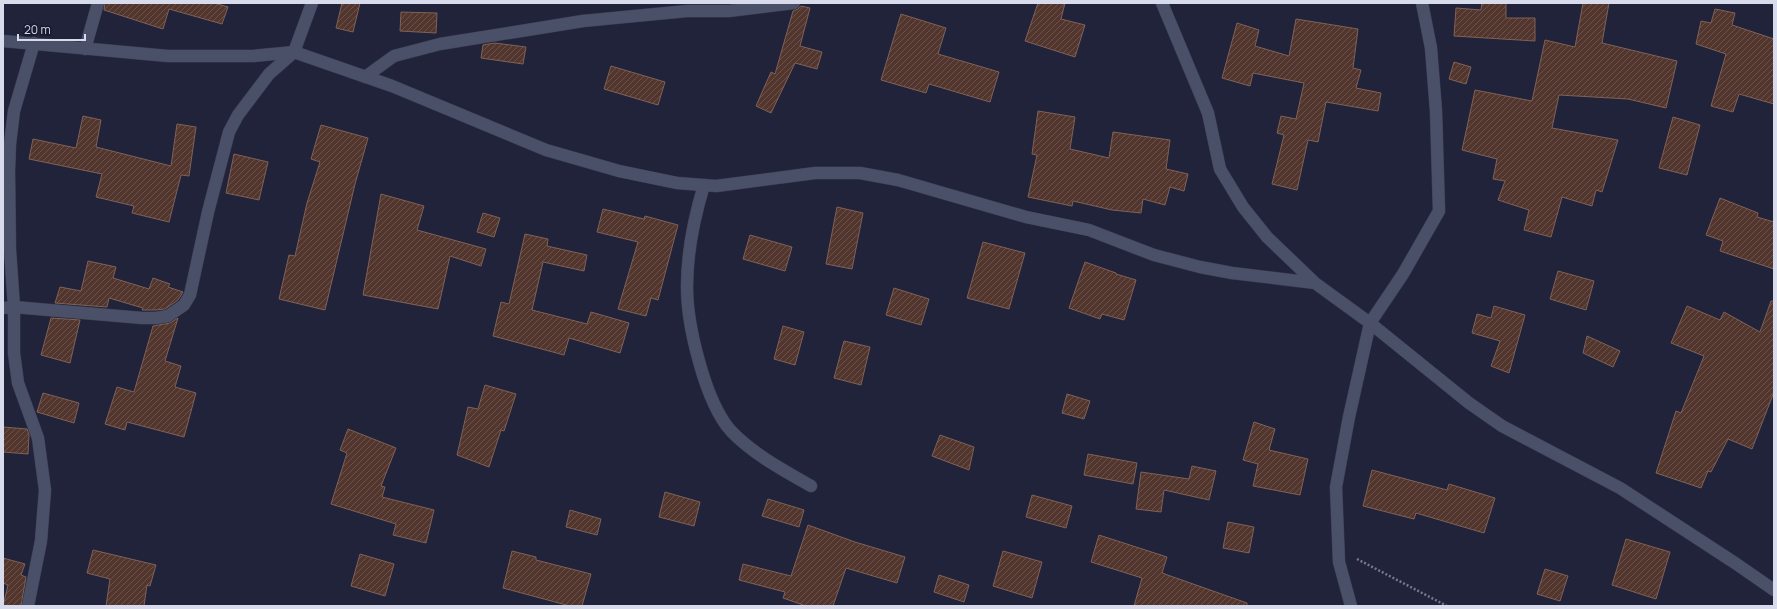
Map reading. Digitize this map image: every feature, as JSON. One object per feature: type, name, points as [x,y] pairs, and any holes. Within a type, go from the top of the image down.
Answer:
[{"type":"street","points":[[85,49],[98,3]]},
{"type":"street","points":[[9,308],[142,318],[168,316],[184,305],[190,295],[212,191],[229,132],[238,115],[269,74],[294,52],[312,3]]},
{"type":"street","points":[[365,77],[394,56],[440,44],[583,21],[687,11],[729,11],[794,3]]},
{"type":"street","points":[[1162,3],[1208,113],[1220,170],[1243,207],[1267,237],[1315,283],[1370,323],[1468,403],[1502,426],[1620,488],[1774,590]]},
{"type":"street","points":[[1351,606],[1339,562],[1336,487],[1349,417],[1370,323],[1403,274],[1439,211],[1436,111],[1431,48],[1422,3]]},
{"type":"street","points":[[3,41],[168,56],[253,56],[294,52],[365,77],[546,150],[619,171],[677,183],[716,186],[815,173],[860,173],[898,180],[1026,217],[1089,230],[1154,255],[1200,267],[1232,273],[1315,283]]},
{"type":"street","points":[[28,606],[41,541],[45,490],[38,438],[18,383],[9,308],[10,144],[14,111],[34,43]]},
{"type":"street","points":[[704,185],[694,218],[687,287],[691,326],[700,369],[714,405],[730,430],[763,458],[811,486]]},
{"type":"path","points":[[1339,550],[1447,606]]},
{"type":"building","points":[[105,3],[214,3],[228,7],[222,24],[169,9],[163,29],[104,10]]},
{"type":"building","points":[[342,3],[360,3],[353,32],[336,28]]},
{"type":"building","points":[[1038,3],[1065,3],[1061,19],[1085,25],[1075,57],[1025,41]]},
{"type":"building","points":[[1482,3],[1506,3],[1506,18],[1535,18],[1535,41],[1454,36],[1456,8],[1481,10]]},
{"type":"building","points":[[1583,3],[1609,3],[1602,43],[1677,61],[1666,108],[1628,99],[1559,95],[1552,128],[1618,140],[1602,192],[1596,190],[1592,206],[1562,197],[1551,237],[1524,230],[1529,210],[1498,200],[1505,181],[1493,179],[1497,159],[1462,150],[1475,90],[1532,101],[1545,40],[1575,47]]},
{"type":"building","points":[[801,6],[810,8],[800,46],[822,52],[817,69],[795,63],[771,113],[756,106],[771,72],[775,74],[793,11]]},
{"type":"building","points":[[1715,9],[1735,13],[1732,25],[1774,39],[1774,104],[1739,94],[1733,112],[1711,106],[1726,54],[1696,44],[1701,21],[1711,23]]},
{"type":"building","points":[[401,12],[437,13],[436,33],[400,31]]},
{"type":"building","points":[[901,14],[946,28],[938,54],[999,72],[990,102],[929,84],[926,93],[881,80]]},
{"type":"building","points":[[1296,19],[1358,29],[1353,68],[1361,70],[1356,88],[1381,93],[1378,111],[1326,102],[1318,142],[1308,140],[1297,190],[1272,184],[1284,135],[1277,133],[1281,116],[1296,119],[1304,83],[1253,73],[1250,86],[1222,78],[1237,23],[1259,30],[1255,46],[1289,56]]},
{"type":"building","points":[[495,43],[526,47],[523,64],[481,58],[483,45]]},
{"type":"building","points":[[1454,62],[1471,67],[1466,84],[1449,79]]},
{"type":"building","points":[[611,66],[665,82],[658,105],[604,89]]},
{"type":"building","points":[[1038,111],[1075,117],[1070,149],[1109,158],[1113,132],[1170,140],[1166,169],[1188,174],[1184,191],[1170,187],[1165,205],[1143,199],[1141,213],[1112,210],[1073,201],[1072,206],[1028,197],[1037,155],[1032,154]]},
{"type":"building","points":[[83,116],[101,120],[96,147],[171,166],[177,124],[196,127],[189,176],[181,175],[169,222],[132,213],[134,206],[96,197],[102,174],[29,159],[33,139],[76,148]]},
{"type":"building","points":[[1673,117],[1700,125],[1687,175],[1659,168]]},
{"type":"building","points":[[321,125],[368,138],[355,184],[325,310],[279,299],[289,255],[295,256],[307,203],[320,162],[311,159]]},
{"type":"building","points":[[234,154],[268,162],[259,200],[226,193]]},
{"type":"building","points":[[381,194],[424,206],[417,230],[486,249],[481,266],[450,256],[438,309],[363,295]]},
{"type":"building","points":[[1720,198],[1758,213],[1757,217],[1774,222],[1774,269],[1720,251],[1723,241],[1706,235]]},
{"type":"building","points":[[837,207],[863,213],[852,269],[826,264]]},
{"type":"building","points":[[603,209],[644,219],[645,216],[678,225],[658,300],[651,298],[646,316],[618,309],[638,242],[597,232]]},
{"type":"building","points":[[483,213],[500,218],[494,237],[477,232]]},
{"type":"building","points":[[525,234],[548,239],[547,246],[587,255],[584,271],[543,262],[532,310],[587,324],[591,312],[629,323],[620,353],[569,338],[564,355],[493,336],[501,302],[509,304]]},
{"type":"building","points":[[750,235],[792,247],[785,271],[743,259]]},
{"type":"building","points":[[983,242],[1025,253],[1009,309],[967,298]]},
{"type":"building","points":[[88,261],[116,267],[113,278],[149,289],[153,278],[170,284],[168,287],[183,292],[178,300],[165,309],[155,310],[142,310],[143,308],[109,298],[107,307],[55,303],[60,287],[81,291]]},
{"type":"building","points":[[1085,262],[1136,280],[1124,320],[1102,314],[1100,319],[1069,308]]},
{"type":"building","points":[[1558,271],[1594,281],[1586,310],[1550,299]]},
{"type":"building","points":[[894,288],[929,299],[921,325],[886,315]]},
{"type":"building","points":[[1771,301],[1774,301],[1774,392],[1752,449],[1728,439],[1711,472],[1708,471],[1701,488],[1656,473],[1676,411],[1681,413],[1704,356],[1671,343],[1687,306],[1720,320],[1724,312],[1760,332]]},
{"type":"building","points":[[1494,306],[1525,315],[1509,373],[1491,366],[1500,341],[1472,333],[1477,314],[1491,318]]},
{"type":"building","points":[[51,318],[80,320],[70,363],[41,355]]},
{"type":"building","points":[[178,318],[165,361],[181,366],[175,387],[196,393],[184,437],[127,422],[125,430],[105,424],[117,387],[134,392],[153,326],[170,323]]},
{"type":"building","points":[[783,326],[804,332],[795,365],[774,359]]},
{"type":"building","points":[[1587,336],[1620,351],[1613,367],[1583,353]]},
{"type":"building","points":[[844,341],[870,347],[861,385],[834,378]]},
{"type":"building","points":[[485,385],[516,394],[504,431],[501,430],[489,467],[457,455],[468,407],[478,409]]},
{"type":"building","points":[[43,393],[79,403],[74,423],[37,412]]},
{"type":"building","points":[[1067,394],[1090,401],[1084,419],[1062,413]]},
{"type":"building","points":[[1254,422],[1275,429],[1269,450],[1308,459],[1300,495],[1253,486],[1258,464],[1243,460]]},
{"type":"building","points":[[3,427],[27,429],[29,435],[28,454],[3,452]]},
{"type":"building","points":[[348,429],[396,448],[381,486],[385,487],[382,497],[434,510],[426,543],[393,535],[396,524],[331,504],[347,453],[340,450]]},
{"type":"building","points":[[940,435],[974,447],[969,470],[932,456]]},
{"type":"building","points":[[1088,454],[1137,463],[1133,484],[1084,475]]},
{"type":"building","points":[[1192,466],[1216,471],[1209,500],[1164,490],[1161,512],[1136,509],[1141,472],[1189,479]]},
{"type":"building","points":[[1372,470],[1447,490],[1449,484],[1495,498],[1484,533],[1416,513],[1414,519],[1363,506]]},
{"type":"building","points":[[665,492],[700,502],[694,526],[659,517]]},
{"type":"building","points":[[1032,495],[1072,506],[1066,528],[1026,517]]},
{"type":"building","points":[[768,499],[804,510],[799,527],[762,516]]},
{"type":"building","points":[[570,510],[601,519],[597,535],[566,527]]},
{"type":"building","points":[[1228,522],[1254,527],[1249,553],[1223,548]]},
{"type":"building","points":[[808,525],[855,542],[905,557],[897,583],[846,568],[833,606],[806,606],[783,598],[785,592],[739,580],[743,564],[791,576]]},
{"type":"building","points":[[1099,535],[1167,557],[1162,573],[1247,603],[1247,606],[1134,606],[1142,578],[1091,562]]},
{"type":"building","points":[[1626,539],[1670,552],[1656,599],[1612,585]]},
{"type":"building","points":[[93,550],[156,565],[150,586],[147,585],[144,606],[106,606],[110,579],[87,573]]},
{"type":"building","points":[[512,551],[536,557],[536,560],[591,574],[582,606],[570,606],[503,588]]},
{"type":"building","points":[[1003,551],[1042,562],[1032,598],[993,586]]},
{"type":"building","points":[[360,554],[394,564],[385,596],[351,586]]},
{"type":"building","points":[[3,558],[25,564],[21,575],[26,577],[21,606],[3,606],[8,585],[3,583]]},
{"type":"building","points":[[1545,569],[1568,576],[1560,601],[1537,594]]},
{"type":"building","points":[[939,575],[969,585],[964,602],[934,592]]}]
